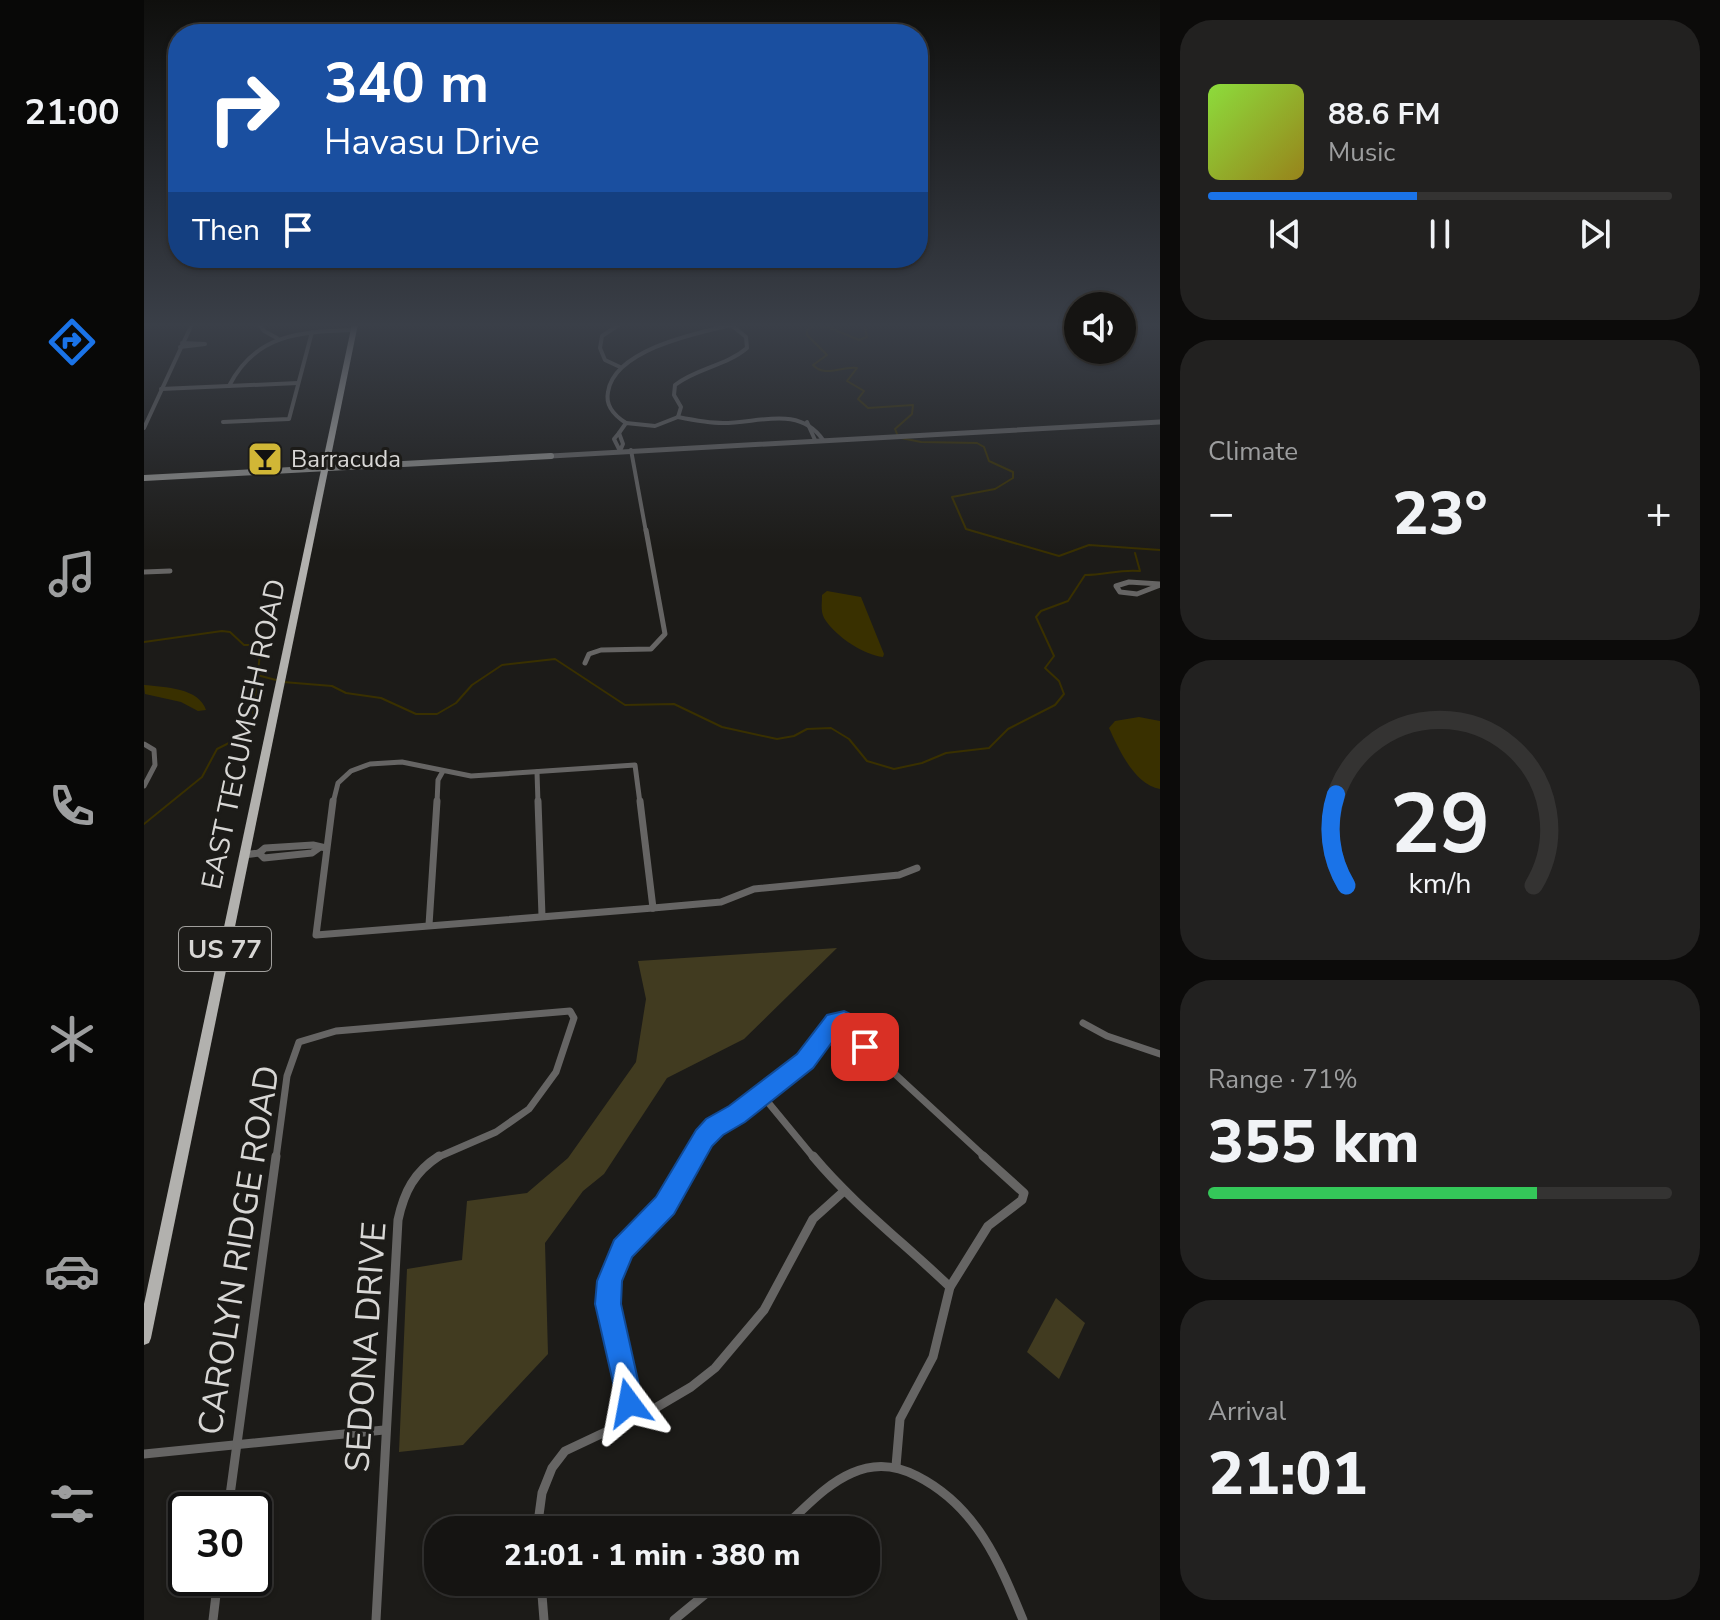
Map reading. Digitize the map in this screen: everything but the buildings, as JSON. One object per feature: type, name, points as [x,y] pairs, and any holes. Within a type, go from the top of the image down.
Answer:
[{"type":"main road","name":"US 77","points":[[324,468],[339,400]]},
{"type":"main road","points":[[144,478],[551,456]]},
{"type":"main road","name":"EAST TECUMSEH ROAD","points":[[144,1338],[324,468]]},
{"type":"street","points":[[144,428],[156,400]]},
{"type":"street","points":[[223,422],[289,419],[294,400]]},
{"type":"street","points":[[608,400],[614,415],[626,423],[655,426],[678,417],[708,422],[784,418],[807,422],[819,431],[823,440]]},
{"type":"street","points":[[676,400],[681,411],[678,417]]},
{"type":"street","points":[[807,422],[815,440]]},
{"type":"street","points":[[551,456],[1160,422]]},
{"type":"street","points":[[620,451],[623,444],[619,433],[626,423]]},
{"type":"street","points":[[585,663],[589,654],[601,650],[651,649],[665,634],[631,450]]},
{"type":"street","points":[[144,572],[170,571]]},
{"type":"street","points":[[1129,582],[1160,584],[1130,595],[1120,592],[1116,586],[1129,582]]},
{"type":"street","points":[[144,744],[154,750],[155,760],[144,786]]},
{"type":"street","points":[[653,908],[635,765],[471,776],[402,762],[370,764],[351,771],[338,783],[322,848],[316,935],[429,925],[653,908],[721,902],[754,889],[899,875],[917,868]]},
{"type":"street","points":[[429,925],[438,780],[443,771]]},
{"type":"street","points":[[537,772],[542,916]]},
{"type":"street","points":[[244,855],[259,853],[264,858],[276,857],[312,853],[322,848]]},
{"type":"street","name":"CAROLYN RIDGE ROAD","points":[[230,1492],[287,1077],[297,1044],[305,1038],[349,1030],[568,1011],[574,1018]]},
{"type":"street","name":"SEDONA DRIVE","points":[[376,1620],[397,1215],[402,1198],[411,1181],[437,1155],[486,1138],[528,1110],[555,1074],[574,1018]]},
{"type":"street","points":[[633,1418],[608,1304],[615,1265],[628,1243],[665,1206],[704,1138],[805,1061],[835,1022],[841,1020],[849,1023],[857,1039],[1022,1188],[1024,1197],[988,1226],[950,1287],[933,1357],[900,1419],[896,1466]]},
{"type":"street","points":[[1083,1023],[1107,1036],[1160,1054]]},
{"type":"street","points":[[762,1095],[843,1192],[899,1238],[950,1287]]},
{"type":"street","points":[[539,1516],[542,1493],[552,1468],[565,1451],[691,1387],[724,1358],[764,1310],[813,1219],[843,1192]]},
{"type":"street","points":[[144,1454],[384,1430]]},
{"type":"street","points":[[797,1516],[846,1475],[872,1467],[896,1466],[931,1481],[963,1505],[986,1537],[1023,1620]]},
{"type":"street","points":[[213,1620],[216,1596]]},
{"type":"street","points":[[542,1596],[544,1620]]},
{"type":"street","points":[[674,1620],[703,1596]]},
{"type":"shaded area","points":[[827,591],[861,597],[883,657],[860,649],[831,627],[822,609],[822,595]]},
{"type":"shaded area","points":[[144,685],[189,693],[206,710],[198,711],[181,702],[145,694]]},
{"type":"shaded area","points":[[1139,717],[1160,721],[1160,789],[1136,774],[1109,728],[1115,721]]},
{"type":"shaded area","points":[[837,948],[744,1039],[667,1078],[604,1174],[583,1191],[545,1243],[548,1354],[463,1445],[399,1452],[407,1269],[462,1260],[467,1201],[527,1193],[568,1158],[636,1062],[646,999],[638,961]]},
{"type":"shaded area","points":[[1056,1298],[1085,1323],[1059,1379],[1027,1352]]},
{"type":"waterway","points":[[859,400],[868,408],[913,405],[912,414],[895,429],[897,434]]},
{"type":"waterway","points":[[901,438],[921,442],[977,443],[984,447],[989,461],[1013,472],[1013,478],[995,489],[952,497],[966,529],[1059,556],[1089,545],[1160,550]]},
{"type":"waterway","points":[[283,682],[332,686],[346,693],[381,698],[416,714],[437,714],[456,703],[472,685],[502,665],[555,659],[625,705],[674,704],[722,727],[777,739],[794,736],[807,729],[831,728],[849,739],[867,761],[894,769],[922,763],[946,753],[989,748],[1008,729],[1055,705],[1064,694],[1059,681],[1045,668],[1054,656],[1036,617],[1041,611],[1068,601],[1085,575],[1140,571],[1135,553]]},
{"type":"waterway","points":[[144,642],[230,632],[244,645],[261,645],[258,675]]},
{"type":"waterway","points":[[144,824],[202,777],[217,749],[251,732],[258,675]]},
{"type":"waterway","points":[[258,675],[276,680]]},
{"type":"place","name":"Barracuda","points":[[265,459]]},
{"type":"route","points":[[629,1403],[608,1304],[609,1281],[623,1249],[665,1206],[704,1138],[805,1061],[835,1022],[844,1020],[849,1023],[865,1047]]}]
